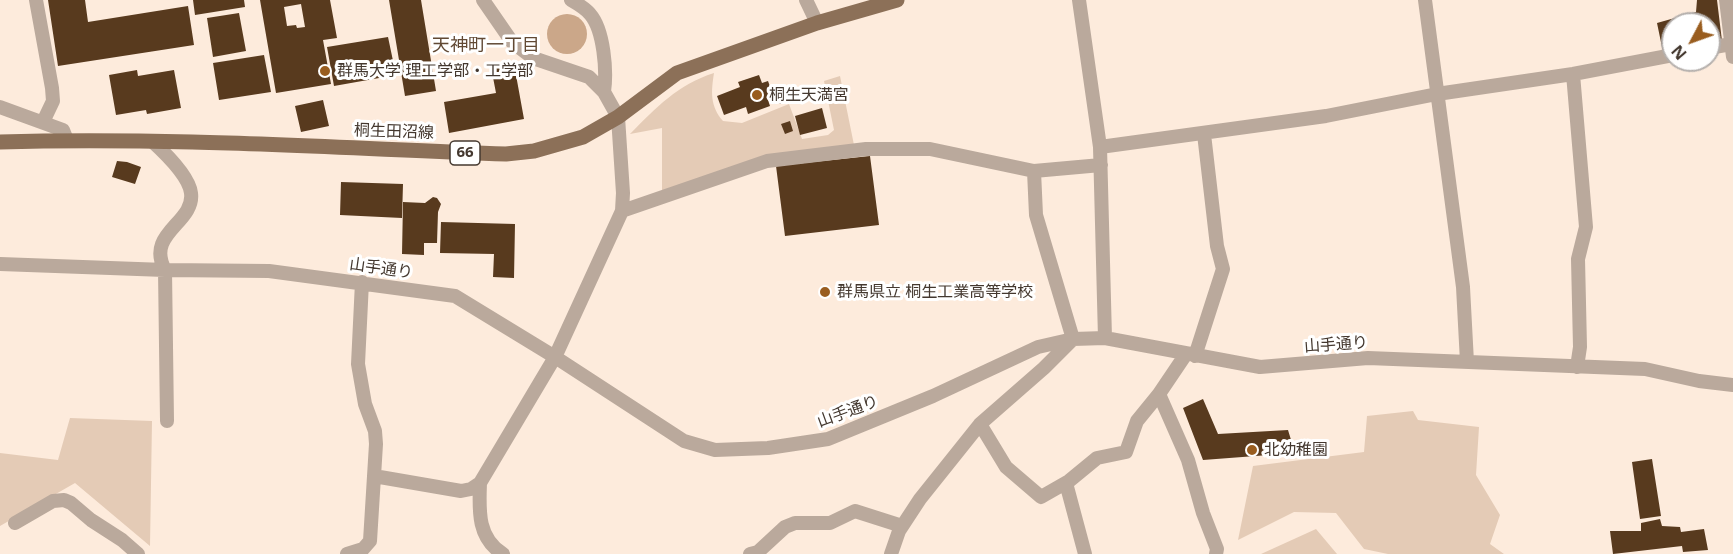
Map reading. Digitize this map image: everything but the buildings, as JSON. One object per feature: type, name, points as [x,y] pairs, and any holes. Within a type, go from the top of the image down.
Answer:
[{"type":"main road","name":"桐生田沼線","points":[[0,142],[152,141],[506,154],[534,151],[583,137],[618,117],[677,73],[817,23],[897,0]]},
{"type":"street","points":[[36,0],[52,88],[52,101],[43,122]]},
{"type":"street","points":[[374,476],[461,491],[471,489],[480,483],[555,357],[622,211],[618,117],[604,92],[589,77],[533,58],[512,42],[483,0]]},
{"type":"street","points":[[571,0],[592,16],[602,41],[606,64],[604,92]]},
{"type":"street","points":[[806,0],[817,23]]},
{"type":"street","points":[[1079,0],[1100,147],[1106,338]]},
{"type":"street","points":[[1425,0],[1463,287],[1467,362]]},
{"type":"street","points":[[1726,0],[1732,50]]},
{"type":"street","points":[[1100,147],[1326,116],[1437,94],[1574,74],[1661,57]]},
{"type":"street","points":[[1574,74],[1586,227],[1578,259],[1580,347],[1577,367]]},
{"type":"street","points":[[0,107],[63,130],[67,140]]},
{"type":"street","points":[[980,424],[1006,467],[1041,497],[1066,483],[1097,458],[1126,452],[1137,420],[1190,355],[1223,269],[1217,246],[1204,134]]},
{"type":"street","points":[[152,141],[166,154],[191,190],[191,204],[171,227],[162,243],[160,261],[165,270],[167,421]]},
{"type":"street","points":[[622,211],[766,161],[866,149],[930,149],[1035,171],[1101,165]]},
{"type":"street","points":[[891,554],[902,526],[920,498],[980,424],[1044,368],[1073,339],[1036,215],[1035,171]]},
{"type":"street","name":"山手通り","points":[[1,262],[165,270],[269,271],[455,296],[555,357],[684,441],[715,450],[768,448],[828,439],[933,396],[1038,347],[1073,339],[1106,338],[1260,367],[1368,358],[1656,370],[1699,381],[1733,385]]},
{"type":"street","points":[[347,554],[363,549],[370,541],[374,476],[375,431],[365,404],[358,364],[362,282]]},
{"type":"street","points":[[1159,394],[1188,460],[1203,513],[1217,549],[1216,554]]},
{"type":"street","points":[[480,483],[479,512],[484,532],[492,547],[503,554]]},
{"type":"street","points":[[1066,483],[1085,554]]},
{"type":"street","points":[[15,523],[53,501],[64,500],[122,540],[138,554]]},
{"type":"street","points":[[750,554],[758,552],[785,527],[795,523],[830,523],[855,511],[902,526]]},
{"type":"shaded area","points":[[567,14],[581,20],[587,34],[581,48],[567,54],[553,48],[547,34],[553,20]]},
{"type":"shaded area","points":[[714,73],[712,98],[723,121],[742,123],[789,104],[802,139],[828,135],[834,130],[824,81],[840,76],[854,145],[662,192],[662,128],[630,134],[678,90]]},
{"type":"shaded area","points":[[1413,411],[1418,420],[1479,427],[1476,475],[1500,515],[1490,544],[1504,554],[1388,554],[1364,549],[1336,513],[1294,512],[1238,540],[1253,466],[1364,452],[1367,416]]},
{"type":"shaded area","points":[[70,418],[152,421],[150,546],[75,483],[0,526],[0,453],[58,460]]},
{"type":"shaded area","points":[[1316,529],[1337,554],[1261,554]]},
{"type":"place","name":"群馬大学 理工学部・工学部","points":[[325,71]]},
{"type":"place","name":"桐生天満宮","points":[[757,95]]},
{"type":"place","name":"群馬県立 桐生工業高等学校","points":[[825,292]]},
{"type":"place","name":"北幼稚園","points":[[1252,450]]},
{"type":"district","name":"天神町一丁目","points":[[486,46]]}]
